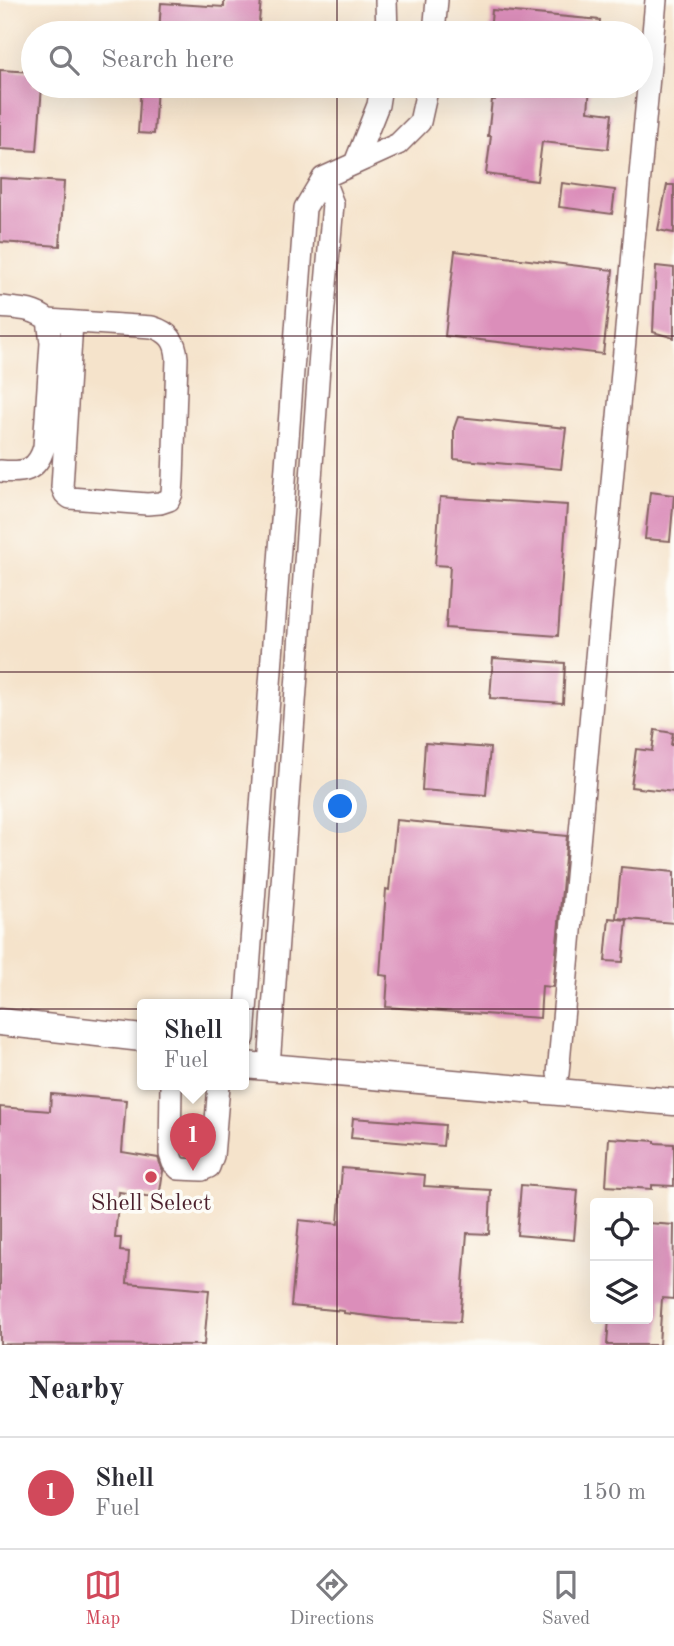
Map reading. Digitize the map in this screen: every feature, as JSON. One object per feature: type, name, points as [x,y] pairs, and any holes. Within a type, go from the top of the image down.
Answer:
[{"type":"main road","points":[[0,1022],[137,1037]]},
{"type":"main road","points":[[0,1039],[137,1053]]},
{"type":"main road","points":[[256,1058],[557,1083],[674,1084]]},
{"type":"main road","points":[[557,1083],[674,1102]]},
{"type":"street","points":[[386,0],[387,21]]},
{"type":"street","points":[[653,33],[656,0]]},
{"type":"street","points":[[431,1],[433,21]]},
{"type":"street","points":[[355,163],[379,98]]},
{"type":"street","points":[[247,999],[305,208],[323,178],[398,144],[420,122],[425,98]]},
{"type":"street","points":[[557,1083],[647,98]]},
{"type":"street","points":[[256,1058],[291,750],[333,204],[323,178]]},
{"type":"street","points":[[0,307],[28,310],[39,313],[48,320],[152,327],[161,330],[174,341],[177,385],[173,479],[169,500],[147,504],[70,498],[65,494],[62,486],[72,322]]},
{"type":"street","points":[[0,471],[29,470],[38,463],[43,454],[51,343],[48,320]]},
{"type":"street","points":[[294,350],[320,353]]},
{"type":"street","points":[[265,749],[291,750]]},
{"type":"street","points":[[171,1090],[170,1154],[173,1163],[179,1169],[202,1170],[209,1167],[213,1156],[219,1090]]},
{"type":"building","points":[[224,0],[261,0],[259,21],[160,21],[161,3],[224,7]]},
{"type":"building","points":[[492,10],[600,20],[600,21],[491,21]]},
{"type":"building","points":[[0,70],[21,71],[21,98],[41,98],[37,151],[0,149]]},
{"type":"building","points":[[140,98],[156,98],[154,134],[138,133]]},
{"type":"building","points":[[589,98],[588,111],[612,114],[608,149],[542,142],[537,181],[486,174],[492,100]]},
{"type":"building","points":[[0,178],[64,182],[60,246],[0,242]]},
{"type":"building","points":[[562,183],[615,190],[612,214],[559,207]]},
{"type":"building","points":[[667,185],[674,185],[674,233],[658,230]]},
{"type":"building","points":[[455,251],[613,270],[603,354],[445,336]]},
{"type":"building","points":[[656,266],[674,268],[674,338],[653,332]]},
{"type":"building","points":[[458,417],[566,428],[561,469],[454,459],[454,428]]},
{"type":"building","points":[[650,492],[674,495],[670,541],[645,539]]},
{"type":"building","points":[[440,497],[567,505],[558,636],[446,628],[450,566],[435,565]]},
{"type":"building","points":[[493,658],[565,663],[563,703],[490,698]]},
{"type":"building","points":[[655,730],[673,733],[671,745],[674,745],[674,792],[631,787],[636,749],[652,751]]},
{"type":"building","points":[[425,743],[490,748],[486,795],[422,790]]},
{"type":"building","points":[[396,820],[567,836],[553,987],[542,986],[540,1018],[386,1007],[388,976],[380,975],[386,889],[389,890]]},
{"type":"building","points":[[621,867],[674,872],[674,923],[616,918]]},
{"type":"building","points":[[609,918],[627,920],[623,962],[605,961]]},
{"type":"building","points":[[51,1094],[126,1100],[122,1152],[158,1158],[163,1171],[159,1198],[119,1192],[115,1238],[121,1238],[120,1251],[129,1252],[127,1283],[209,1290],[204,1345],[0,1344],[0,1107],[50,1111]]},
{"type":"building","points":[[353,1118],[445,1125],[443,1146],[351,1138]]},
{"type":"building","points":[[609,1138],[674,1144],[674,1186],[652,1185],[652,1189],[606,1186]]},
{"type":"building","points":[[342,1168],[425,1175],[424,1186],[491,1190],[489,1234],[467,1233],[460,1322],[394,1319],[291,1306],[299,1220],[338,1224]]},
{"type":"building","points":[[521,1185],[578,1190],[574,1240],[517,1235]]},
{"type":"building","points":[[653,1223],[674,1225],[673,1299],[662,1298],[659,1345],[607,1345],[609,1324],[653,1324]]},
{"type":"place","name":"Shell","points":[[193,1171]]},
{"type":"place","name":"Shell Select","points":[[151,1177]]}]
